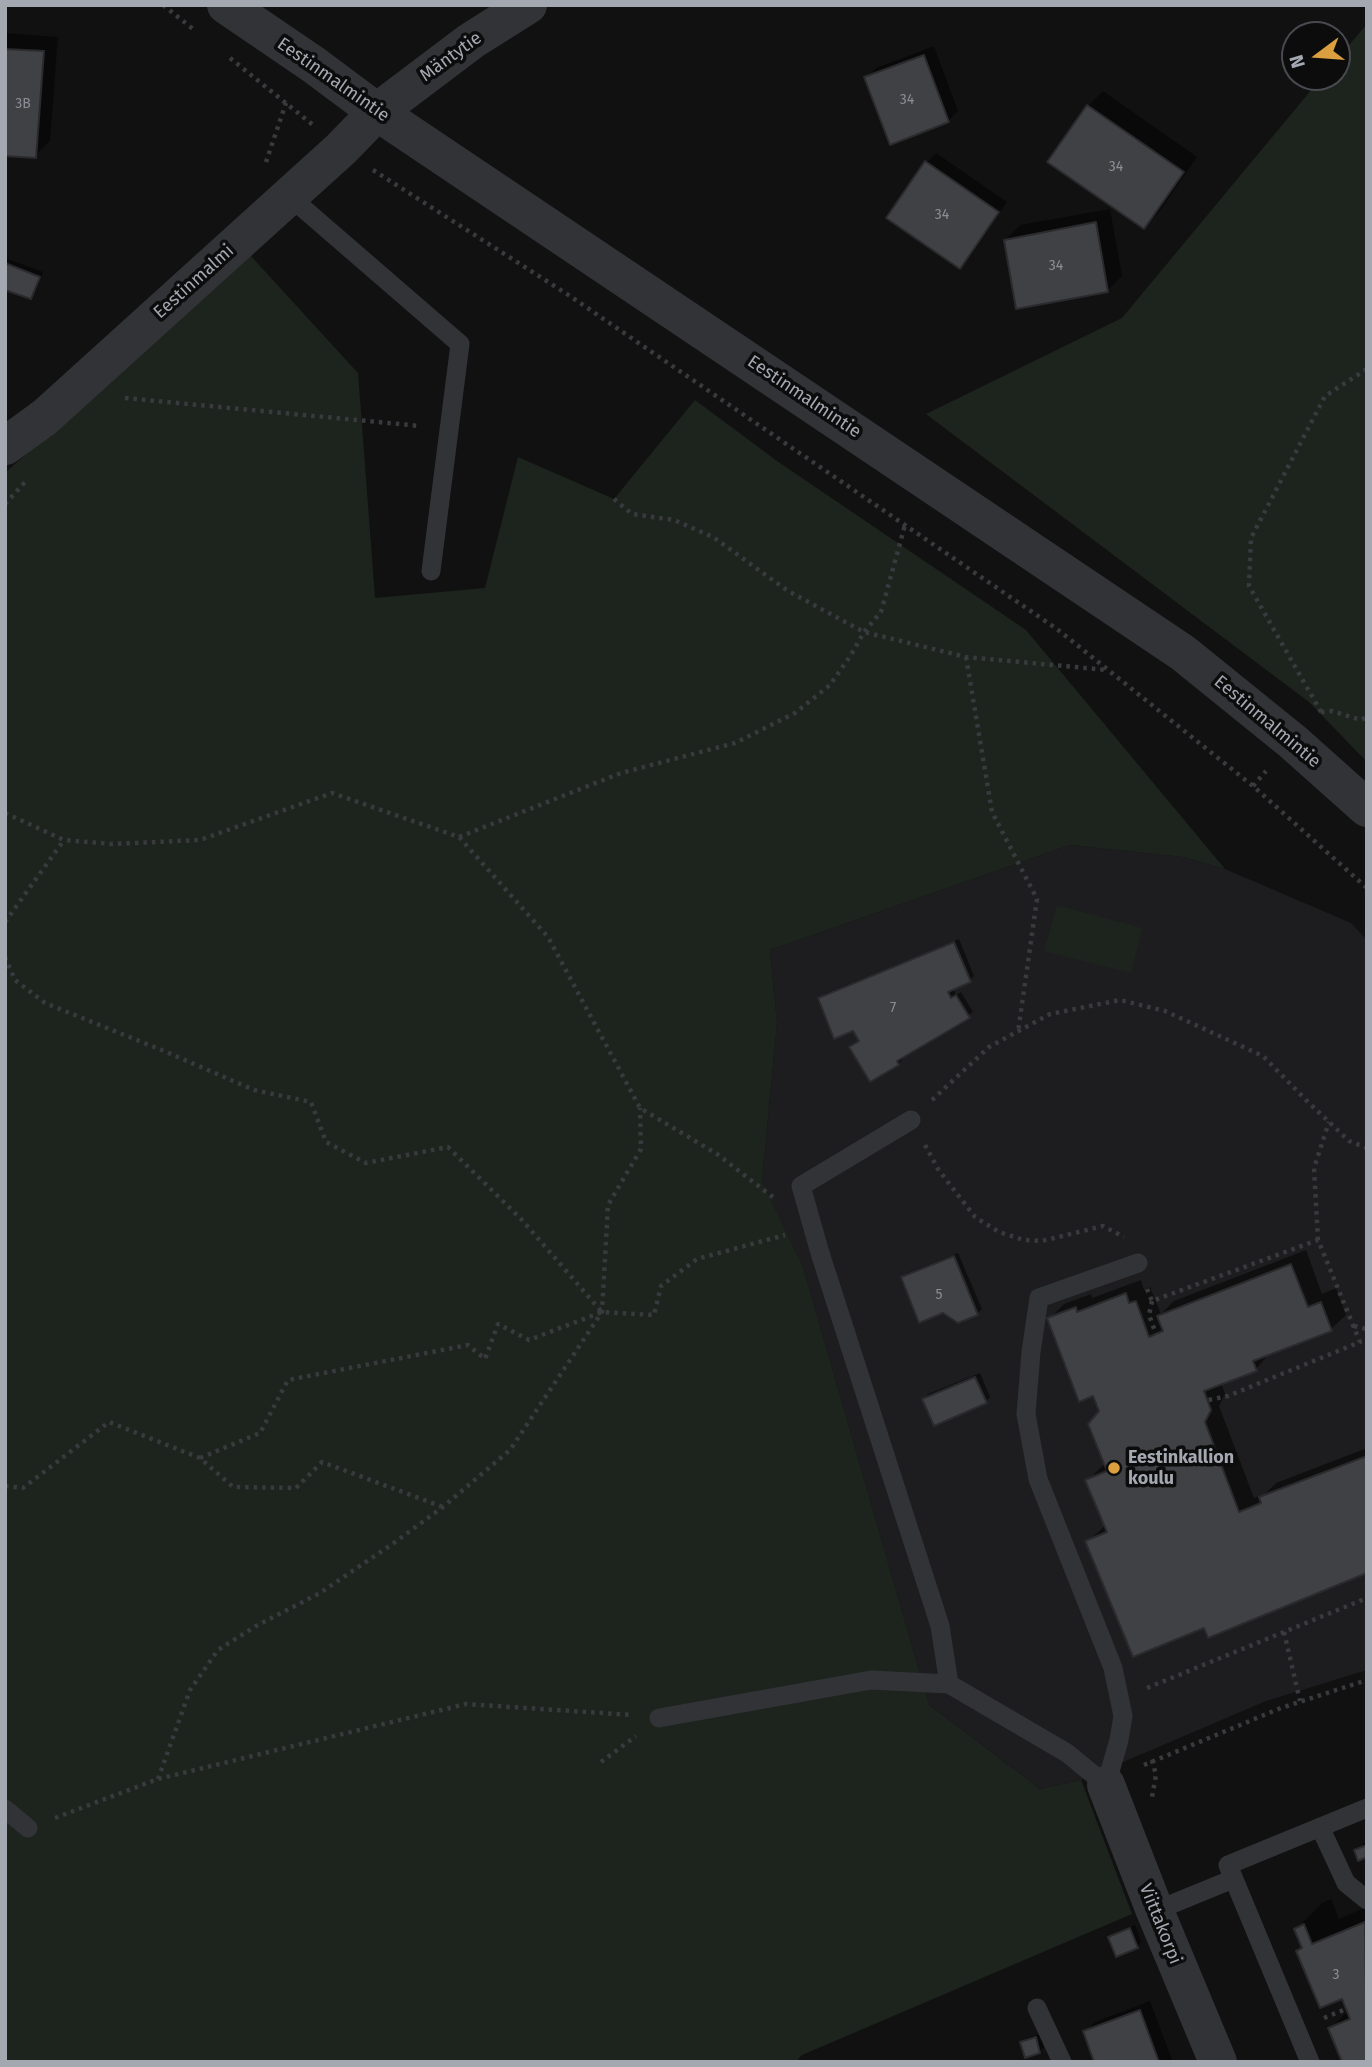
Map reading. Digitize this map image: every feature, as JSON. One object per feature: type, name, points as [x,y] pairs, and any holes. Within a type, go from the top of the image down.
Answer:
[{"type":"street","name":"Eestinmalmintie","points":[[226,5],[377,112],[1183,653],[1367,808]]},
{"type":"street","name":"Mäntytie","points":[[377,112],[471,41],[528,5]]},
{"type":"street","name":"Eestinmalmi","points":[[5,446],[72,393],[341,149],[377,112]]},
{"type":"street","name":"Viittakorpi","points":[[1106,1785],[1217,2062]]},
{"type":"lane","points":[[289,196],[460,344],[431,570]]},
{"type":"lane","points":[[911,1120],[801,1186],[940,1626],[949,1684]]},
{"type":"lane","points":[[659,1718],[871,1680],[949,1684],[1068,1753],[1106,1785],[1123,1716],[1113,1668],[1038,1479],[1026,1414],[1039,1298],[1138,1263]]},
{"type":"lane","points":[[1310,2062],[1228,1865],[1367,1808]]},
{"type":"lane","points":[[5,1809],[28,1828]]},
{"type":"lane","points":[[1320,1827],[1346,1883],[1367,1900]]},
{"type":"lane","points":[[1155,1911],[1233,1879]]},
{"type":"lane","points":[[1037,2008],[1062,2062]]},
{"type":"path","points":[[163,5],[201,36]]},
{"type":"path","points":[[220,51],[355,160],[567,294],[1057,629],[1253,786],[1367,888]]},
{"type":"path","points":[[1321,712],[1249,586],[1251,538],[1325,396],[1367,369]]},
{"type":"path","points":[[72,393],[449,429]]},
{"type":"path","points":[[614,499],[632,514],[674,520],[713,537],[788,591],[864,632],[965,657],[1108,670]]},
{"type":"path","points":[[458,837],[621,773],[735,743],[795,713],[830,685],[864,632],[881,612],[905,525]]},
{"type":"path","points":[[965,657],[992,811],[1037,899],[1018,1032]]},
{"type":"path","points":[[1314,720],[1321,712],[1332,711],[1361,720],[1367,718]]},
{"type":"path","points":[[1253,786],[1273,764]]},
{"type":"path","points":[[5,813],[64,840],[112,844],[200,840],[331,793],[458,837],[548,937],[640,1108],[641,1149],[608,1205],[602,1312],[510,1450],[443,1507],[320,1593],[256,1626],[218,1650],[190,1690],[158,1779]]},
{"type":"path","points":[[5,922],[64,840]]},
{"type":"path","points":[[5,957],[15,980],[45,1003],[254,1090],[311,1102],[326,1143],[366,1163],[448,1147],[522,1220],[602,1312]]},
{"type":"path","points":[[1156,1334],[1149,1315],[1152,1301],[1125,1237],[1103,1226],[1042,1241],[1024,1240],[999,1232],[975,1217],[938,1169],[911,1120],[989,1047],[1050,1014],[1121,1000],[1165,1011],[1263,1056],[1349,1141],[1367,1148]]},
{"type":"path","points":[[640,1108],[716,1154],[813,1228]]},
{"type":"path","points":[[1208,1400],[1228,1396],[1360,1342],[1318,1240],[1314,1168],[1329,1122]]},
{"type":"path","points":[[200,1458],[260,1433],[288,1380],[468,1345],[485,1359],[498,1324],[529,1339],[602,1312],[654,1315],[661,1286],[697,1259],[813,1228]]},
{"type":"path","points":[[1152,1301],[1318,1240]]},
{"type":"path","points":[[1354,1326],[1367,1329]]},
{"type":"path","points":[[5,1486],[23,1488],[109,1422],[200,1458],[233,1487],[296,1488],[321,1462],[443,1507]]},
{"type":"path","points":[[1119,1700],[1367,1598]]},
{"type":"path","points":[[1284,1632],[1300,1701]]},
{"type":"path","points":[[1153,1760],[1300,1701],[1367,1680]]},
{"type":"path","points":[[28,1828],[158,1779],[466,1704],[608,1712],[659,1718]]},
{"type":"path","points":[[601,1762],[659,1718]]},
{"type":"shaded area","points":[[1367,24],[1367,762],[1309,702],[926,414],[1122,318],[1310,91],[1351,91],[1351,43]]},
{"type":"shaded area","points":[[249,254],[358,373],[375,598],[485,588],[518,457],[614,499],[695,400],[777,461],[1026,630],[1225,869],[1183,857],[1070,845],[770,950],[777,1023],[762,1181],[803,1267],[929,1705],[1040,1789],[1081,1780],[1132,1914],[802,2055],[798,2059],[800,2062],[5,2062],[5,473]]},
{"type":"shaded area","name":"Eestinkallion koulu","points":[[1070,845],[1183,857],[1225,869],[1351,923],[1367,940],[1367,1670],[1266,1701],[1081,1780],[1040,1789],[929,1705],[803,1267],[762,1181],[777,1023],[770,950]]},
{"type":"shaded area","points":[[1057,905],[1142,928],[1131,973],[1044,951]]},
{"type":"building","points":[[5,49],[44,51],[36,158],[5,156]]},
{"type":"building","points":[[924,55],[949,122],[890,145],[864,77]]},
{"type":"building","points":[[1087,105],[1184,172],[1144,229],[1047,162]]},
{"type":"building","points":[[925,161],[999,212],[960,269],[886,218]]},
{"type":"building","points":[[1096,222],[1108,292],[1016,309],[1004,240]]},
{"type":"building","points":[[5,263],[40,277],[31,299],[5,290]]},
{"type":"building","points":[[954,942],[971,982],[948,992],[951,998],[956,995],[970,1018],[897,1061],[899,1065],[870,1082],[849,1047],[859,1041],[853,1031],[834,1039],[818,998]]},
{"type":"building","points":[[954,1256],[978,1315],[958,1323],[943,1313],[919,1323],[901,1277]]},
{"type":"building","points":[[1291,1264],[1308,1307],[1321,1302],[1332,1331],[1253,1361],[1257,1371],[1204,1391],[1211,1410],[1205,1422],[1239,1512],[1261,1503],[1259,1497],[1367,1456],[1367,1573],[1208,1638],[1204,1628],[1133,1657],[1085,1541],[1107,1532],[1085,1480],[1107,1471],[1088,1424],[1099,1411],[1093,1396],[1079,1402],[1047,1318],[1076,1307],[1077,1312],[1126,1293],[1129,1303],[1136,1301],[1149,1337],[1163,1331],[1157,1316]]},
{"type":"building","points":[[975,1377],[987,1403],[934,1426],[922,1399]]},
{"type":"building","points":[[1367,1845],[1367,1857],[1358,1861],[1354,1850]]},
{"type":"building","points":[[1365,1922],[1367,2062],[1342,2062],[1328,2028],[1350,2019],[1342,1999],[1320,2008],[1296,1951],[1302,1948],[1294,1929],[1304,1924],[1312,1944]]},
{"type":"building","points":[[1130,1928],[1138,1948],[1116,1957],[1108,1937]]},
{"type":"building","points":[[1140,2010],[1159,2062],[1094,2062],[1083,2031]]},
{"type":"building","points":[[1036,2037],[1040,2053],[1025,2058],[1020,2042]]},
{"type":"place","name":"Eestinkallion koulu","points":[[1114,1468]]}]
